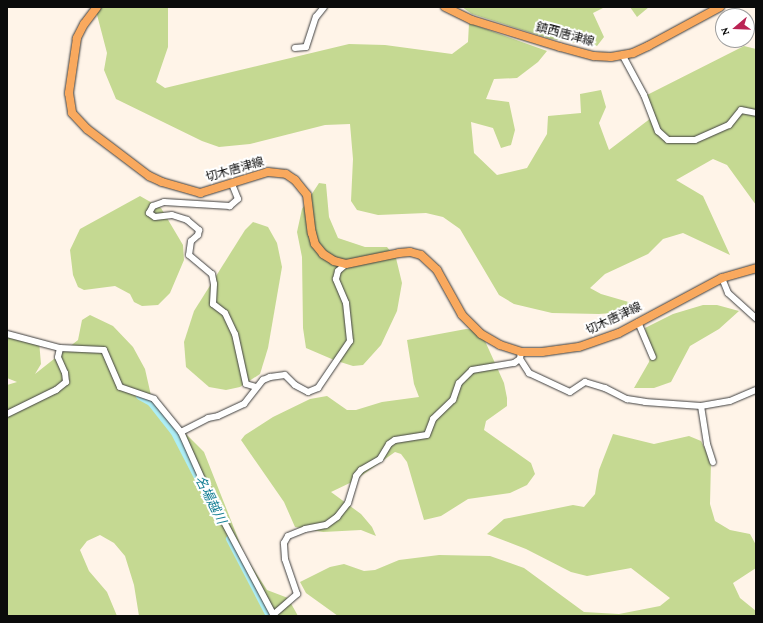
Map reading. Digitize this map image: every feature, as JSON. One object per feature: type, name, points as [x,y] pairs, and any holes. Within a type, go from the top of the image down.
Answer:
[{"type":"main road","name":"切木唐津線","points":[[98,7],[84,24],[77,38],[69,93],[72,113],[87,129],[149,176],[162,182],[200,192],[232,184],[268,172],[286,174],[295,180],[307,194],[315,244],[334,261],[346,264],[399,253],[410,252],[421,255],[437,270],[462,315],[471,326],[520,356],[579,347],[603,340],[722,278],[756,268]]},
{"type":"main road","name":"鎮西唐津線","points":[[445,7],[472,20],[579,53],[594,56],[623,56],[648,46],[720,7]]},
{"type":"street","points":[[295,48],[306,47],[316,17],[324,7]]},
{"type":"street","points":[[623,56],[644,95],[658,131],[668,140],[695,140],[729,125],[741,110],[756,112]]},
{"type":"street","points":[[232,184],[238,199],[230,206],[164,202],[153,206],[149,213],[156,217],[172,215],[187,220],[199,230],[198,235],[191,241],[189,256],[212,274],[214,284],[213,304],[225,313],[235,334],[246,384],[256,387]]},
{"type":"street","points":[[181,432],[208,418],[218,416],[244,404],[263,380],[285,375],[295,385],[308,392],[318,388],[324,382],[350,340],[346,303],[336,279],[338,271],[346,264]]},
{"type":"street","points":[[722,278],[728,293],[756,318]]},
{"type":"street","points":[[638,322],[653,357]]},
{"type":"street","points":[[7,334],[60,348],[104,350],[120,387],[154,399],[181,432],[206,488],[273,615],[297,594],[285,559],[284,543],[288,536],[305,529],[326,525],[337,517],[348,503],[356,476],[361,470],[380,459],[389,444],[396,440],[427,435],[433,418],[453,400],[459,382],[472,370],[507,365],[520,356],[529,373],[570,392],[585,382],[605,388],[626,399],[701,406],[730,401],[756,390]]},
{"type":"street","points":[[7,414],[56,390],[66,382],[65,373],[58,357],[60,348]]},
{"type":"street","points":[[701,406],[706,444],[713,462]]},
{"type":"green space","points":[[95,7],[168,7],[168,47],[156,82],[165,88],[349,44],[385,45],[452,54],[468,42],[469,23],[547,51],[538,62],[517,78],[494,79],[486,99],[509,102],[515,130],[511,145],[501,148],[493,128],[471,122],[474,153],[497,175],[527,168],[547,134],[548,116],[581,113],[580,94],[601,90],[606,107],[599,123],[609,150],[655,115],[647,95],[740,48],[752,48],[756,49],[756,205],[727,165],[713,159],[676,180],[703,196],[730,255],[683,233],[663,239],[648,254],[605,274],[590,288],[601,294],[632,303],[634,308],[625,312],[599,314],[552,313],[514,304],[499,295],[460,229],[443,217],[426,213],[378,215],[357,210],[351,201],[353,159],[350,124],[325,125],[250,144],[219,147],[202,141],[116,99],[104,70],[107,53]]},
{"type":"green space","points":[[462,7],[605,7],[593,13],[604,37],[597,46],[551,39],[472,14]]},
{"type":"green space","points":[[630,7],[649,7],[637,17]]},
{"type":"green space","points":[[319,183],[326,184],[329,217],[338,238],[365,247],[387,247],[396,258],[402,283],[397,311],[381,345],[363,365],[353,366],[306,348],[303,328],[302,257],[297,232],[302,209]]},
{"type":"green space","points":[[140,196],[161,208],[183,245],[184,260],[170,293],[158,305],[142,306],[134,302],[130,294],[115,286],[84,290],[78,287],[73,275],[70,250],[80,229]]},
{"type":"green space","points":[[253,222],[268,227],[277,243],[282,267],[268,348],[260,374],[240,387],[226,390],[209,387],[186,367],[184,342],[194,311],[245,230]]},
{"type":"green space","points":[[703,305],[717,305],[739,311],[719,329],[690,346],[671,382],[654,388],[634,388],[649,362],[651,353],[645,328],[673,314]]},
{"type":"green space","points":[[90,315],[113,326],[133,347],[145,369],[152,400],[161,421],[187,435],[204,452],[245,556],[267,590],[288,598],[298,616],[139,616],[134,585],[125,556],[114,543],[100,535],[87,541],[80,550],[89,571],[107,592],[117,616],[7,616],[7,385],[17,382],[7,378],[7,335],[39,341],[41,364],[35,374],[78,340],[82,320]]},
{"type":"green space","points":[[466,329],[480,330],[504,383],[507,398],[507,406],[486,421],[484,430],[531,463],[535,474],[527,485],[510,493],[468,499],[441,516],[424,520],[407,462],[401,454],[395,452],[354,481],[331,492],[361,514],[372,527],[376,536],[361,530],[323,532],[295,527],[284,502],[241,440],[245,435],[273,417],[310,399],[327,396],[347,410],[356,410],[382,402],[419,397],[414,384],[407,340]]},
{"type":"green space","points":[[613,434],[654,444],[689,436],[701,441],[711,461],[710,504],[715,521],[730,530],[750,534],[756,545],[756,568],[733,583],[740,598],[756,611],[756,616],[338,616],[306,593],[300,582],[330,567],[344,564],[364,571],[375,570],[399,560],[439,555],[490,556],[524,568],[584,612],[619,614],[660,606],[670,598],[631,568],[587,576],[571,572],[526,549],[487,534],[504,519],[573,505],[584,507],[595,494],[599,470]]},
{"type":"waterway","name":"名場越川","points":[[140,396],[151,402],[174,431],[201,483]]},
{"type":"waterway","name":"名場越川","points":[[230,539],[270,616]]}]
